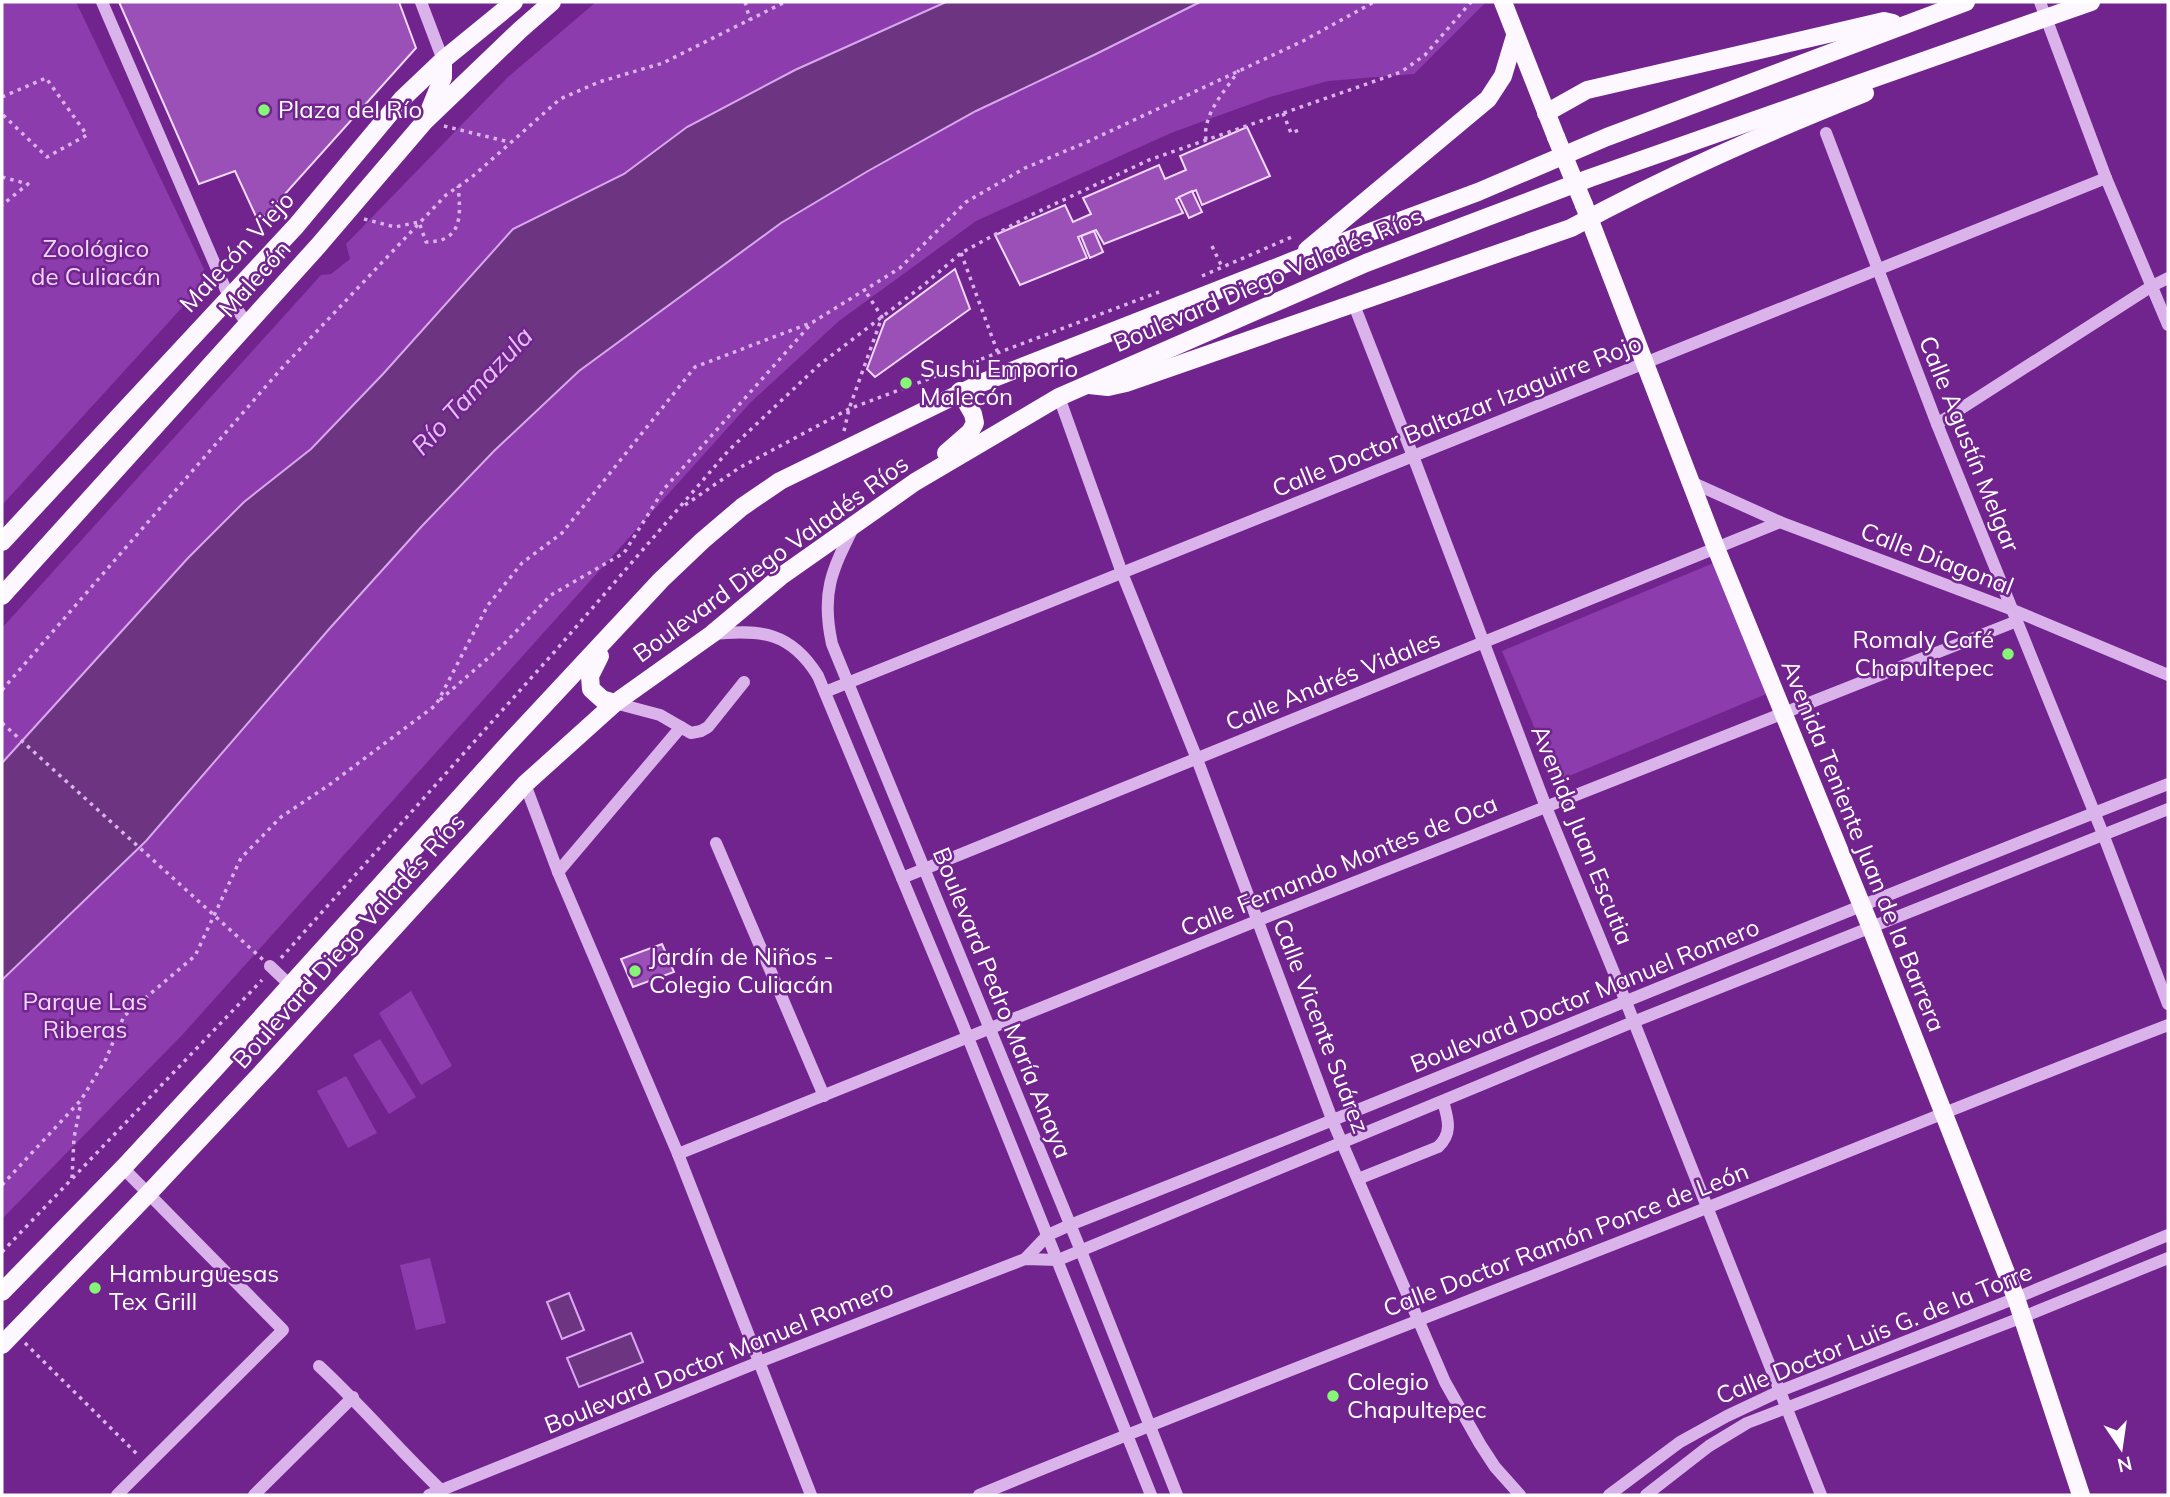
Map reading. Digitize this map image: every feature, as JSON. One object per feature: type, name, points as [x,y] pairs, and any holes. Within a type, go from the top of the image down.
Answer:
[{"type":"main road","name":"Malecón Viejo","points":[[2,542],[296,226],[402,99],[443,60],[514,2]]},
{"type":"main road","name":"Malecón","points":[[2,596],[346,213],[425,121],[552,2]]},
{"type":"main road","name":"Avenida Teniente Juan de la Barrera","points":[[1503,2],[1716,548],[1871,928],[2016,1298],[2081,1495]]},
{"type":"main road","name":"Boulevard Diego Valadés Ríos","points":[[2,1292],[122,1168],[291,986],[507,745],[669,572],[742,508],[780,481],[960,391],[1478,192],[1607,137],[1966,2]]},
{"type":"main road","name":"Boulevard Diego Valadés Ríos","points":[[8,1338],[149,1193],[525,784],[615,703],[712,635],[780,577],[915,482],[1059,397],[1366,263],[1473,221],[1934,57],[2043,10],[2091,2]]},
{"type":"main road","points":[[1546,113],[1587,90],[1884,21],[1903,25]]},
{"type":"main road","points":[[1296,260],[1488,99],[1503,76],[1514,33]]},
{"type":"main road","points":[[1086,385],[1108,387],[1126,383],[1571,228],[1586,212],[1891,83],[1934,57]]},
{"type":"main road","points":[[425,121],[443,77],[443,60]]},
{"type":"main road","points":[[915,482],[974,426],[973,414],[960,391]]},
{"type":"main road","points":[[612,635],[590,680],[593,692],[602,699],[615,703]]},
{"type":"street","points":[[102,2],[229,297],[247,324]]},
{"type":"street","points":[[421,2],[443,60]]},
{"type":"street","points":[[2043,10],[2106,178],[2168,325]]},
{"type":"street","name":"Calle Agustín Melgar","points":[[1826,133],[1937,424],[2103,834],[2168,1004]]},
{"type":"street","name":"Calle Doctor Baltazar Izaguirre Rojo","points":[[825,692],[2106,178]]},
{"type":"street","points":[[1937,424],[2168,278]]},
{"type":"street","name":"Avenida Juan Escutia","points":[[1354,305],[1546,807],[1821,1495]]},
{"type":"street","name":"Calle Vicente Suárez","points":[[1059,397],[1122,573],[1197,758],[1333,1122],[1445,1382],[1495,1467],[1520,1495]]},
{"type":"street","name":"Calle Diagonal","points":[[1691,482],[1780,523],[2168,675]]},
{"type":"street","name":"Calle Andrés Vidales","points":[[902,878],[1780,523]]},
{"type":"street","name":"Boulevard Pedro María Anaya","points":[[854,524],[833,570],[826,609],[832,644],[1081,1251],[1177,1495]]},
{"type":"street","name":"Calle Fernando Montes de Oca","points":[[678,1154],[1259,920],[1784,713],[2015,615]]},
{"type":"street","name":"Boulevard Pedro María Anaya","points":[[712,635],[756,632],[779,638],[791,645],[811,664],[968,1038],[1151,1495]]},
{"type":"street","points":[[615,703],[660,715],[691,733],[701,732],[744,682]]},
{"type":"street","points":[[558,872],[681,727]]},
{"type":"street","points":[[525,784],[558,872],[678,1154],[811,1495]]},
{"type":"street","name":"Boulevard Doctor Manuel Romero","points":[[1025,1259],[1048,1235],[1070,1225],[1333,1122],[1861,906],[2168,784]]},
{"type":"street","name":"Boulevard Doctor Manuel Romero","points":[[435,1493],[759,1362],[1025,1259],[1058,1261],[1633,1022],[2168,809]]},
{"type":"street","points":[[716,843],[824,1096]]},
{"type":"street","points":[[270,966],[291,986]]},
{"type":"street","name":"Calle Doctor Ramón Ponce de León","points":[[979,1495],[1127,1434],[2168,1025]]},
{"type":"street","points":[[1358,1179],[1438,1147],[1448,1133],[1449,1123],[1443,1101]]},
{"type":"street","points":[[117,1495],[284,1330],[122,1168]]},
{"type":"street","name":"Calle Doctor Luis G. de la Torre","points":[[1609,1495],[1680,1442],[1780,1391],[2168,1235]]},
{"type":"street","name":"Calle Doctor Luis G. de la Torre","points":[[1646,1495],[1719,1440],[1747,1423],[2168,1258]]},
{"type":"street","points":[[319,1366],[353,1397],[435,1493]]},
{"type":"street","points":[[254,1495],[353,1397]]},
{"type":"path","points":[[745,2],[751,20]]},
{"type":"path","points":[[2,690],[281,369],[446,195],[501,152],[560,99],[599,82],[663,63],[783,2]]},
{"type":"path","points":[[437,703],[488,605],[522,563],[562,533],[695,367],[813,322],[900,268],[966,202],[1025,168],[1087,142],[1303,40],[1374,2]]},
{"type":"path","points":[[1206,140],[1206,125],[1217,102],[1241,68]]},
{"type":"path","points":[[2,97],[46,78],[87,135],[47,157],[2,114]]},
{"type":"path","points":[[1283,113],[1291,133],[1299,130]]},
{"type":"path","points":[[425,121],[509,142]]},
{"type":"path","points":[[2,177],[28,184],[2,205]]},
{"type":"path","points":[[419,222],[426,242],[436,242],[452,234],[460,219],[458,187]]},
{"type":"path","points":[[346,213],[395,227],[419,222]]},
{"type":"path","points":[[1212,246],[1222,267]]},
{"type":"path","points":[[961,253],[1006,374]]},
{"type":"path","points":[[840,450],[849,409],[882,317],[864,289]]},
{"type":"path","points":[[2,1185],[81,1100],[106,1059],[124,1016],[195,956],[241,858],[281,817],[329,785],[437,703],[502,646],[551,595],[624,553],[664,489],[813,322]]},
{"type":"path","points":[[624,553],[635,559]]},
{"type":"path","points":[[2,723],[270,966]]},
{"type":"path","points":[[72,1179],[74,1138],[81,1100]]},
{"type":"path","points":[[8,1338],[148,1464]]},
{"type":"green space","name":"Zoológico de Culiacán","points":[[2,2],[76,2],[204,269],[198,290],[2,505]]},
{"type":"green space","points":[[596,2],[946,2],[795,70],[687,127],[624,174],[513,229],[383,374],[311,449],[244,502],[188,558],[2,763],[2,628],[321,275],[331,274],[350,259],[346,244],[508,77]]},
{"type":"green space","name":"Parque Las Riberas","points":[[1200,2],[1486,2],[1414,74],[1328,81],[1270,97],[1171,133],[976,221],[839,321],[750,403],[183,1034],[2,1219],[2,980],[146,841],[330,628],[494,451],[579,371],[781,223],[976,111]]},
{"type":"green space","points":[[1716,562],[1771,692],[1557,781],[1502,651]]},
{"type":"green space","points":[[411,991],[452,1066],[421,1085],[379,1013]]},
{"type":"green space","points":[[380,1039],[416,1097],[389,1114],[353,1055]]},
{"type":"green space","points":[[346,1076],[377,1133],[348,1148],[317,1091]]},
{"type":"green space","points":[[430,1258],[446,1323],[416,1330],[400,1265]]},
{"type":"water","name":"Río Tamazula","points":[[946,2],[1200,2],[976,111],[868,171],[781,223],[579,371],[494,451],[422,526],[146,841],[2,980],[2,763],[188,558],[244,502],[311,449],[383,374],[513,229],[624,174],[687,127],[795,70]]},
{"type":"water","points":[[569,1293],[584,1330],[562,1339],[547,1302]]},
{"type":"water","points":[[631,1333],[643,1362],[579,1387],[567,1358]]},
{"type":"building","name":"Plaza del Río","points":[[119,2],[399,2],[416,48],[259,223],[235,171],[199,184]]},
{"type":"building","points":[[1247,127],[1270,176],[1202,205],[1196,190],[1176,199],[1183,213],[1104,244],[1096,230],[1078,237],[1087,258],[1020,285],[995,235],[1065,205],[1073,222],[1091,214],[1083,198],[1159,165],[1165,179],[1186,170],[1180,156]]},
{"type":"building","points":[[1192,191],[1202,212],[1189,218],[1179,197]]},
{"type":"building","points":[[1094,231],[1103,252],[1090,258],[1081,236]]},
{"type":"building","points":[[955,269],[970,309],[875,377],[867,369],[885,321]]},
{"type":"building","points":[[662,944],[674,972],[633,987],[621,959]]},
{"type":"place","name":"Plaza del Río","points":[[264,110]]},
{"type":"place","name":"Sushi Emporio Malecón","points":[[906,383]]},
{"type":"place","name":"Romaly Café Chapultepec","points":[[2008,654]]},
{"type":"place","name":"Jardín de Niños - Colegio Culiacán","points":[[635,971]]},
{"type":"place","name":"Hamburguesas Tex Grill","points":[[95,1288]]},
{"type":"place","name":"Colegio Chapultepec","points":[[1333,1396]]}]
